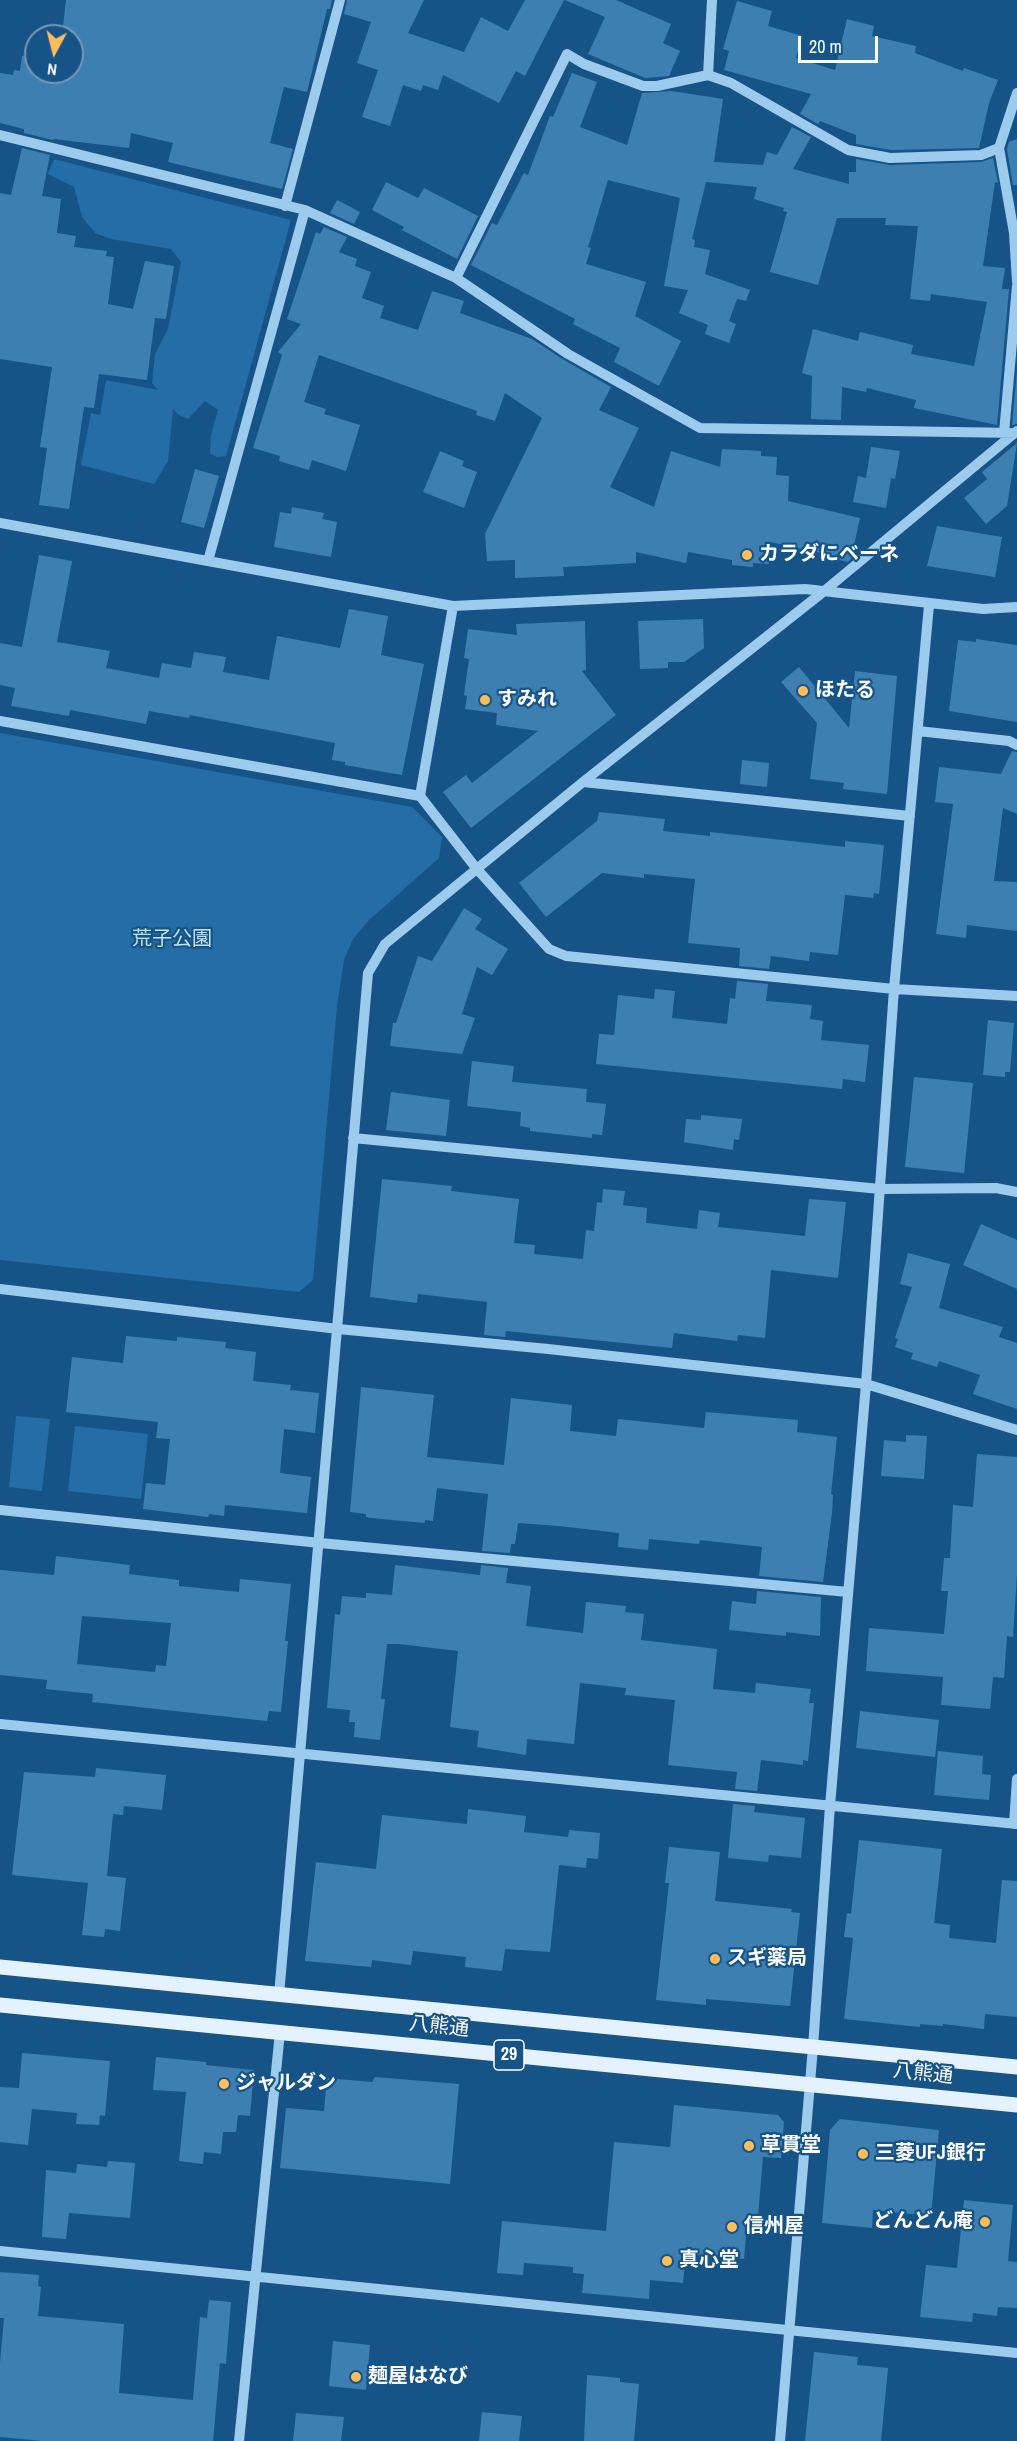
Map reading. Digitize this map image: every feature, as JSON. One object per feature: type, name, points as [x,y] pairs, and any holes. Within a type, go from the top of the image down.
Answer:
[{"type":"main road","name":"八熊通","points":[[0,1967],[1017,2067]]},
{"type":"main road","name":"八熊通","points":[[0,2005],[1017,2105]]},
{"type":"street","points":[[285,206],[340,0]]},
{"type":"street","points":[[708,75],[712,0]]},
{"type":"street","points":[[456,278],[567,54],[584,64],[643,87],[708,75],[731,83],[848,150],[890,158],[981,155],[999,148]]},
{"type":"street","points":[[279,1995],[368,973],[385,944],[476,868],[822,592],[1013,433],[1017,284],[1014,233],[999,148],[1013,118],[1017,93]]},
{"type":"street","points":[[0,135],[305,210],[456,278],[568,354],[700,428],[1013,433]]},
{"type":"street","points":[[208,561],[305,210]]},
{"type":"street","points":[[0,523],[453,606],[805,589],[929,605],[983,609],[1017,607]]},
{"type":"street","points":[[780,2441],[866,1383],[894,989],[929,605]]},
{"type":"street","points":[[420,796],[453,606]]},
{"type":"street","points":[[0,721],[420,796],[476,868],[549,949],[566,956],[894,989],[1017,996]]},
{"type":"street","points":[[918,731],[1009,741],[1017,745]]},
{"type":"street","points":[[583,782],[910,816]]},
{"type":"street","points":[[353,1138],[880,1189],[996,1188],[1017,1192]]},
{"type":"street","points":[[0,1289],[338,1329],[866,1383],[1017,1430]]},
{"type":"street","points":[[0,1510],[320,1543],[848,1592]]},
{"type":"street","points":[[0,1724],[1015,1824],[1017,1779]]},
{"type":"street","points":[[239,2441],[280,2032]]},
{"type":"street","points":[[0,2251],[1017,2353]]},
{"type":"green space","points":[[54,159],[291,220],[226,456],[217,457],[210,454],[211,435],[218,410],[205,401],[188,419],[173,409],[168,461],[154,484],[81,465],[91,413],[100,415],[106,380],[158,390],[152,383],[155,354],[168,329],[181,262],[171,249],[111,239],[95,233],[82,217],[74,187],[48,174]]},
{"type":"green space","name":"荒子公園","points":[[0,733],[412,807],[442,837],[439,858],[368,921],[353,939],[344,960],[337,1006],[313,1280],[299,1292],[0,1260]]},
{"type":"green space","points":[[16,1416],[50,1419],[42,1491],[9,1487]]},
{"type":"green space","points":[[75,1426],[148,1434],[141,1499],[68,1491]]},
{"type":"building","points":[[66,0],[332,0],[330,9],[327,9],[307,92],[284,87],[270,143],[293,149],[282,189],[168,162],[173,143],[131,133],[129,148],[53,140],[24,133],[24,129],[0,123],[0,73],[13,75],[14,70],[20,71],[22,56],[24,56],[24,84],[84,84],[84,24],[63,24]]},
{"type":"building","points":[[347,0],[424,0],[408,33],[464,52],[481,17],[508,31],[525,0],[564,0],[525,76],[516,71],[499,103],[443,75],[438,90],[423,85],[421,91],[403,85],[390,126],[362,117],[378,70],[357,63],[371,22],[344,14]]},
{"type":"building","points":[[565,0],[616,0],[671,24],[663,43],[680,51],[669,76],[645,78],[588,54],[605,17]]},
{"type":"building","points":[[737,1],[772,11],[768,26],[802,36],[796,58],[835,70],[847,19],[874,26],[872,36],[916,46],[915,53],[963,71],[964,68],[998,80],[989,103],[979,148],[891,150],[856,144],[856,135],[820,121],[818,124],[800,114],[811,94],[724,70],[729,51],[723,49]]},
{"type":"building","points":[[572,73],[597,82],[580,127],[627,145],[642,93],[671,91],[723,99],[714,162],[763,165],[767,152],[777,155],[792,127],[811,137],[793,169],[849,184],[849,172],[856,172],[856,159],[890,165],[981,162],[993,158],[998,183],[995,182],[983,266],[1005,268],[1002,289],[1009,289],[997,425],[914,408],[916,400],[867,388],[866,392],[842,387],[841,420],[811,419],[812,376],[802,373],[813,329],[858,341],[860,332],[913,345],[911,354],[974,366],[987,302],[931,294],[930,301],[910,299],[918,226],[885,225],[886,218],[837,218],[818,285],[770,272],[787,212],[783,211],[784,208],[754,199],[757,187],[706,182],[692,239],[695,240],[694,247],[710,250],[705,274],[750,290],[746,301],[737,299],[729,321],[736,324],[729,343],[705,334],[708,325],[679,313],[688,290],[664,286],[680,198],[608,180],[588,247],[591,248],[586,264],[646,282],[635,316],[681,341],[659,386],[614,362],[620,348],[573,324],[575,319],[471,265],[492,223],[497,225],[524,173],[528,175],[550,116],[553,117]]},
{"type":"building","points":[[1017,139],[1017,185],[1013,185],[1007,149],[1009,142]]},
{"type":"building","points":[[22,148],[50,155],[42,196],[61,199],[57,233],[76,236],[74,247],[107,251],[106,256],[114,257],[108,304],[133,309],[145,261],[174,266],[166,319],[155,318],[147,380],[99,374],[94,408],[84,407],[69,509],[39,505],[47,448],[40,447],[52,367],[0,359],[0,193],[11,195]]},
{"type":"building","points":[[386,182],[418,198],[424,188],[478,216],[457,259],[402,230],[404,227],[372,210]]},
{"type":"building","points":[[337,200],[360,212],[354,224],[330,213]]},
{"type":"building","points":[[324,227],[347,237],[339,252],[357,259],[355,266],[371,272],[362,298],[384,306],[380,318],[418,330],[432,291],[464,301],[460,313],[532,339],[611,387],[599,410],[639,428],[610,487],[654,507],[671,451],[720,467],[722,449],[761,451],[761,456],[777,457],[776,475],[789,476],[788,501],[860,518],[851,559],[848,562],[821,556],[821,553],[770,542],[769,564],[753,563],[753,567],[732,565],[732,560],[688,552],[686,563],[636,552],[636,563],[563,567],[564,576],[515,578],[515,560],[487,561],[485,534],[542,418],[505,393],[495,421],[476,415],[477,411],[319,355],[304,402],[326,409],[324,414],[360,425],[346,471],[312,460],[309,470],[279,461],[280,456],[253,448],[282,355],[278,352],[301,324],[287,319],[316,232],[320,234]]},
{"type":"building","points":[[1017,371],[1017,424],[1012,425]]},
{"type":"building","points":[[1017,443],[1007,506],[986,524],[964,498],[987,479],[982,472]]},
{"type":"building","points":[[871,447],[900,451],[895,479],[891,478],[886,508],[853,502],[858,476],[866,478]]},
{"type":"building","points":[[440,451],[464,461],[462,466],[477,472],[464,508],[423,492]]},
{"type":"building","points":[[195,469],[219,476],[204,528],[181,522]]},
{"type":"building","points":[[292,507],[324,513],[322,519],[337,522],[331,557],[274,547],[280,512],[291,514]]},
{"type":"building","points":[[937,526],[1002,537],[995,577],[927,566]]},
{"type":"building","points":[[39,555],[72,561],[57,642],[110,651],[106,668],[159,678],[162,663],[191,668],[194,652],[226,657],[223,672],[269,680],[277,636],[340,648],[349,609],[388,616],[381,655],[424,664],[402,775],[345,765],[345,762],[332,760],[335,743],[190,715],[189,718],[149,711],[146,724],[70,710],[69,716],[11,706],[15,688],[0,685],[0,643],[22,647]]},
{"type":"building","points":[[703,619],[704,648],[684,662],[668,662],[668,668],[640,669],[638,621]]},
{"type":"building","points":[[585,621],[586,670],[582,671],[616,715],[471,828],[443,792],[466,775],[472,783],[538,731],[496,725],[497,713],[465,709],[467,696],[464,695],[469,659],[464,658],[468,629],[517,635],[516,624]]},
{"type":"building","points":[[976,639],[1017,645],[1017,722],[949,711],[958,640],[976,642]]},
{"type":"building","points":[[799,667],[849,728],[855,671],[897,676],[887,794],[843,789],[844,783],[810,779],[817,723],[781,682]]},
{"type":"building","points":[[1012,751],[1017,752],[1017,814],[1003,808],[994,881],[1017,882],[1017,931],[967,925],[966,938],[936,934],[953,804],[935,802],[939,767],[1001,774]]},
{"type":"building","points":[[742,760],[769,763],[767,787],[740,784]]},
{"type":"building","points":[[599,812],[665,819],[663,831],[710,836],[710,832],[845,847],[845,841],[884,845],[879,894],[874,893],[873,898],[845,895],[838,955],[810,952],[809,961],[771,956],[769,969],[739,966],[740,948],[688,943],[695,879],[644,874],[644,878],[602,873],[546,917],[519,883],[597,821]]},
{"type":"building","points":[[464,908],[482,919],[475,929],[508,949],[492,975],[477,967],[462,1014],[475,1018],[462,1054],[390,1046],[393,1023],[396,1023],[418,956],[432,961]]},
{"type":"building","points":[[737,981],[768,984],[766,1001],[812,1005],[810,1019],[823,1021],[821,1040],[869,1045],[865,1082],[843,1079],[842,1089],[596,1064],[599,1034],[614,1035],[618,995],[654,999],[655,989],[675,991],[672,1018],[727,1024],[730,998],[735,999]]},
{"type":"building","points":[[988,1020],[1014,1023],[1010,1072],[1005,1072],[1005,1077],[983,1075]]},
{"type":"building","points":[[472,1061],[514,1066],[512,1082],[587,1089],[586,1102],[606,1104],[602,1135],[592,1134],[592,1138],[530,1131],[530,1128],[520,1126],[521,1112],[467,1106]]},
{"type":"building","points":[[914,1077],[973,1083],[964,1173],[905,1167]]},
{"type":"building","points":[[391,1092],[450,1100],[446,1136],[386,1130]]},
{"type":"building","points":[[701,1115],[742,1119],[739,1140],[734,1139],[733,1150],[684,1142],[686,1119],[701,1120]]},
{"type":"building","points":[[382,1179],[452,1186],[451,1191],[519,1199],[514,1243],[535,1245],[534,1254],[583,1259],[586,1230],[594,1231],[597,1202],[602,1203],[603,1189],[625,1191],[623,1205],[647,1208],[646,1223],[697,1229],[699,1210],[720,1213],[718,1227],[805,1236],[809,1199],[846,1202],[838,1278],[771,1270],[765,1338],[738,1335],[737,1341],[674,1333],[672,1348],[506,1331],[505,1337],[484,1335],[487,1302],[418,1294],[417,1303],[370,1297]]},
{"type":"building","points":[[981,1224],[1017,1240],[1017,1289],[963,1265]]},
{"type":"building","points":[[908,1253],[950,1264],[939,1308],[1003,1327],[999,1337],[1017,1343],[1017,1409],[973,1394],[980,1375],[939,1361],[937,1367],[911,1359],[913,1353],[895,1347],[898,1339],[895,1338],[912,1287],[900,1284]]},
{"type":"building","points":[[126,1336],[177,1341],[177,1337],[226,1342],[225,1348],[256,1352],[253,1381],[291,1385],[290,1390],[319,1393],[315,1433],[284,1429],[280,1473],[311,1477],[307,1513],[225,1505],[224,1516],[209,1514],[208,1517],[143,1509],[146,1483],[165,1485],[170,1439],[156,1438],[158,1422],[66,1412],[72,1357],[123,1363]]},
{"type":"building","points":[[361,1387],[434,1395],[427,1457],[504,1465],[511,1398],[572,1405],[570,1431],[616,1436],[618,1419],[704,1428],[706,1412],[798,1420],[797,1432],[837,1437],[831,1494],[833,1495],[832,1513],[823,1582],[759,1576],[762,1547],[700,1540],[699,1544],[649,1539],[648,1550],[618,1547],[619,1533],[559,1526],[518,1523],[515,1544],[511,1544],[510,1553],[482,1551],[488,1494],[437,1488],[433,1521],[425,1520],[425,1523],[371,1518],[366,1517],[366,1514],[350,1512]]},
{"type":"building","points":[[906,1435],[927,1436],[924,1479],[881,1476],[884,1440],[906,1442]]},
{"type":"building","points":[[977,1454],[1017,1457],[1017,1574],[1013,1637],[1007,1636],[1004,1678],[993,1677],[990,1709],[941,1705],[943,1677],[866,1671],[869,1628],[944,1634],[948,1591],[941,1591],[944,1558],[950,1558],[953,1505],[973,1507]]},
{"type":"building","points":[[56,1556],[130,1565],[129,1574],[179,1580],[179,1586],[239,1592],[240,1579],[291,1584],[281,1712],[269,1711],[267,1721],[92,1702],[93,1694],[46,1689],[47,1680],[0,1675],[0,1570],[54,1575]],"holes":[[[82,1616],[171,1623],[166,1666],[156,1665],[155,1672],[77,1664]]]},
{"type":"building","points":[[395,1565],[480,1575],[481,1565],[508,1568],[506,1583],[531,1586],[526,1626],[583,1633],[586,1602],[626,1606],[625,1612],[644,1614],[641,1640],[717,1649],[713,1689],[755,1693],[756,1683],[811,1689],[809,1703],[814,1703],[808,1761],[803,1760],[803,1765],[761,1760],[757,1791],[735,1789],[737,1772],[668,1765],[675,1700],[625,1695],[626,1688],[580,1683],[574,1744],[527,1739],[526,1755],[477,1747],[479,1731],[450,1727],[458,1651],[399,1644],[387,1644],[381,1699],[385,1699],[380,1740],[354,1737],[355,1722],[349,1722],[350,1710],[327,1708],[335,1614],[340,1615],[342,1596],[366,1598],[366,1593],[392,1595]]},
{"type":"building","points":[[757,1591],[821,1597],[820,1636],[786,1632],[786,1636],[729,1630],[732,1601],[756,1604]]},
{"type":"building","points":[[860,1711],[939,1720],[935,1757],[856,1748]]},
{"type":"building","points":[[938,1751],[983,1756],[982,1774],[991,1775],[989,1800],[934,1795]]},
{"type":"building","points":[[96,1768],[166,1775],[162,1810],[124,1806],[123,1815],[113,1814],[107,1876],[126,1878],[120,1931],[105,1929],[104,1937],[82,1935],[88,1883],[12,1875],[24,1772],[95,1777]]},
{"type":"building","points":[[733,1804],[755,1806],[754,1812],[805,1818],[801,1858],[769,1855],[768,1862],[728,1858]]},
{"type":"building","points":[[468,1809],[526,1816],[524,1832],[568,1837],[569,1830],[600,1833],[598,1859],[587,1858],[586,1868],[559,1865],[550,1952],[505,1949],[502,1971],[465,1967],[466,1957],[413,1951],[411,1965],[372,1960],[371,1967],[305,1961],[316,1862],[376,1869],[382,1815],[467,1824]]},
{"type":"building","points":[[859,1840],[942,1849],[934,1923],[950,1925],[949,1938],[996,1943],[1002,1880],[1017,1881],[1017,2017],[985,2014],[984,2029],[943,2024],[943,2026],[920,2024],[920,2027],[844,2019],[853,1938],[844,1937],[847,1913],[851,1914]]},
{"type":"building","points":[[669,1847],[720,1852],[715,1901],[792,1909],[791,1912],[800,1913],[790,2006],[706,1999],[706,2005],[656,2000],[669,1883],[665,1883]]},
{"type":"building","points":[[22,2053],[110,2061],[105,2116],[100,2115],[99,2125],[76,2124],[77,2113],[32,2109],[28,2145],[0,2142],[0,2087],[19,2088]]},
{"type":"building","points":[[156,2057],[254,2070],[250,2116],[238,2115],[236,2132],[223,2132],[221,2154],[204,2152],[203,2164],[179,2161],[186,2092],[153,2090]]},
{"type":"building","points":[[375,2077],[459,2084],[450,2184],[280,2168],[286,2108],[324,2111],[327,2078],[372,2082]]},
{"type":"building","points":[[674,2105],[778,2115],[784,2122],[781,2158],[763,2157],[758,2216],[748,2215],[744,2259],[686,2254],[683,2283],[650,2280],[649,2299],[582,2293],[584,2274],[573,2273],[573,2267],[524,2263],[523,2275],[497,2273],[502,2221],[606,2231],[614,2142],[670,2147]]},
{"type":"building","points":[[840,2119],[939,2130],[931,2216],[873,2210],[872,2228],[822,2223],[830,2130]]},
{"type":"building","points":[[108,2161],[135,2163],[130,2218],[69,2213],[66,2239],[42,2237],[46,2170],[76,2173],[77,2164],[107,2167]]},
{"type":"building","points":[[964,2200],[1013,2205],[1008,2261],[1017,2262],[1017,2308],[998,2307],[997,2316],[973,2313],[972,2322],[920,2317],[926,2265],[957,2268]]},
{"type":"building","points":[[0,2272],[39,2275],[38,2286],[41,2287],[38,2316],[124,2324],[119,2393],[193,2400],[200,2317],[207,2318],[209,2300],[231,2302],[226,2364],[220,2363],[213,2441],[42,2441],[0,2437],[0,2363],[4,2318],[0,2318]]},
{"type":"building","points":[[333,2341],[370,2345],[366,2390],[329,2386]]},
{"type":"building","points":[[814,2352],[858,2357],[857,2365],[888,2368],[881,2441],[805,2441]]},
{"type":"building","points":[[587,2375],[620,2378],[620,2382],[639,2384],[634,2441],[584,2441]]},
{"type":"building","points":[[482,2412],[522,2416],[519,2441],[479,2441]]},
{"type":"building","points":[[296,2413],[344,2417],[341,2441],[293,2441]]},
{"type":"place","name":"カラダにベーネ","points":[[747,555]]},
{"type":"place","name":"ほたる","points":[[803,691]]},
{"type":"place","name":"すみれ","points":[[485,700]]},
{"type":"place","name":"スギ薬局","points":[[715,1959]]},
{"type":"place","name":"ジャルダン","points":[[224,2084]]},
{"type":"place","name":"草貫堂","points":[[749,2146]]},
{"type":"place","name":"三菱UFJ銀行","points":[[863,2154]]},
{"type":"place","name":"どんどん庵","points":[[985,2222]]},
{"type":"place","name":"信州屋","points":[[732,2227]]},
{"type":"place","name":"真心堂","points":[[667,2261]]},
{"type":"place","name":"麺屋はなび","points":[[356,2377]]}]
